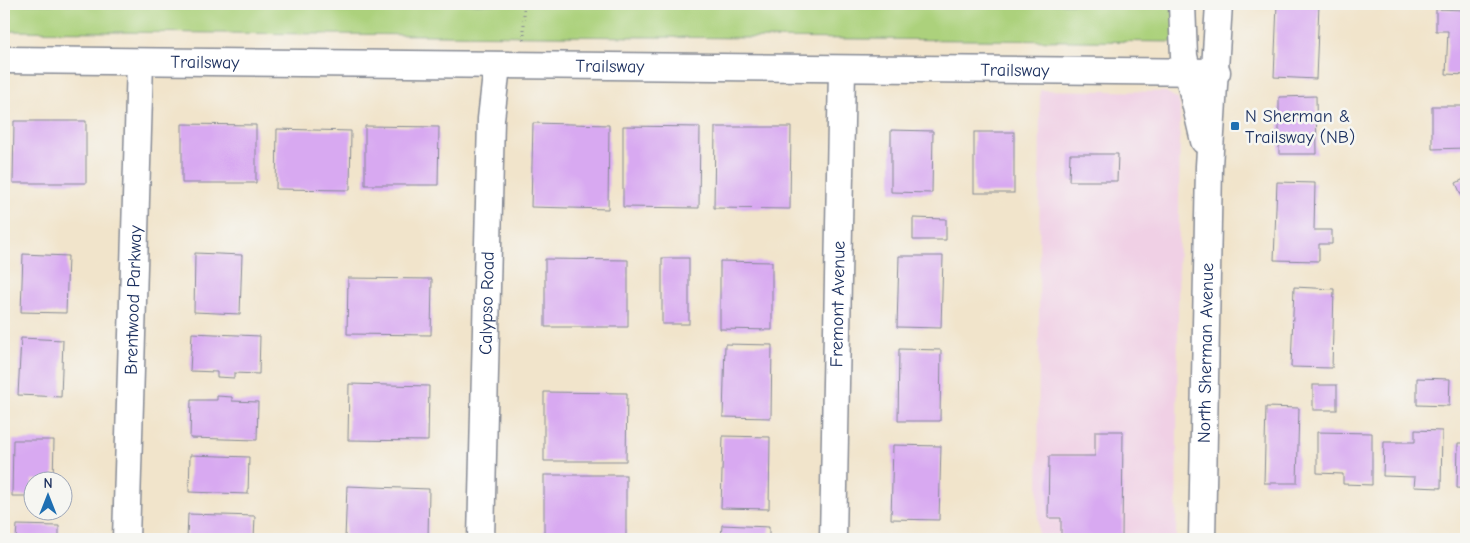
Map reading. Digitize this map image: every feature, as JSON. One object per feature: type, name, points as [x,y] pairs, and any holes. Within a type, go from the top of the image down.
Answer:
[{"type":"street","name":"North Sherman Avenue","points":[[1182,4],[1183,47],[1210,166]]},
{"type":"street","name":"North Sherman Avenue","points":[[1202,539],[1210,166],[1220,4]]},
{"type":"street","name":"Trailsway","points":[[4,60],[842,70],[1217,72]]},
{"type":"street","name":"Brentwood Parkway","points":[[126,539],[140,62]]},
{"type":"street","name":"Calypso Road","points":[[481,539],[492,119],[497,66]]},
{"type":"street","name":"Fremont Avenue","points":[[833,539],[842,70]]},
{"type":"path","points":[[524,4],[524,41]]},
{"type":"shaded area","points":[[1040,90],[1166,92],[1178,99],[1180,106],[1176,539],[1038,539]]},
{"type":"green space","points":[[4,4],[1183,4],[1183,42],[4,31]]},
{"type":"building","points":[[1277,4],[1319,4],[1316,79],[1274,77]]},
{"type":"building","points":[[1436,9],[1466,10],[1466,75],[1446,74],[1448,31],[1436,31]]},
{"type":"building","points":[[1316,96],[1317,154],[1279,154],[1279,97]]},
{"type":"building","points":[[1432,106],[1466,106],[1466,148],[1432,149]]},
{"type":"building","points":[[14,121],[86,121],[86,183],[13,183]]},
{"type":"building","points":[[533,123],[609,125],[608,209],[531,207]]},
{"type":"building","points":[[182,124],[256,125],[256,183],[182,183]]},
{"type":"building","points":[[365,126],[439,127],[438,185],[365,185]]},
{"type":"building","points":[[623,126],[700,127],[699,208],[623,207]]},
{"type":"building","points":[[715,127],[791,127],[790,209],[714,208]]},
{"type":"building","points":[[277,129],[351,131],[350,190],[276,189]]},
{"type":"building","points":[[891,130],[933,131],[932,193],[891,192]]},
{"type":"building","points":[[974,132],[1014,132],[1014,193],[974,193]]},
{"type":"building","points":[[1070,154],[1118,154],[1117,181],[1069,181]]},
{"type":"building","points":[[1466,178],[1466,206],[1456,183]]},
{"type":"building","points":[[1277,182],[1315,183],[1314,230],[1332,230],[1332,244],[1319,244],[1319,261],[1274,260]]},
{"type":"building","points":[[913,218],[946,219],[946,240],[913,240]]},
{"type":"building","points":[[195,253],[242,255],[240,314],[194,312]]},
{"type":"building","points":[[23,254],[68,256],[66,313],[21,312]]},
{"type":"building","points":[[899,256],[943,256],[941,328],[897,327]]},
{"type":"building","points":[[662,258],[689,258],[689,324],[662,324]]},
{"type":"building","points":[[545,259],[628,260],[628,327],[545,327]]},
{"type":"building","points":[[720,261],[772,262],[772,330],[720,329]]},
{"type":"building","points":[[348,278],[432,279],[431,335],[347,334]]},
{"type":"building","points":[[1294,287],[1334,289],[1332,368],[1291,367]]},
{"type":"building","points":[[192,333],[260,336],[259,374],[234,373],[234,378],[217,377],[217,372],[190,371]]},
{"type":"building","points":[[21,338],[63,340],[61,397],[18,395]]},
{"type":"building","points":[[725,344],[772,345],[771,418],[723,417]]},
{"type":"building","points":[[899,349],[941,350],[940,421],[898,421]]},
{"type":"building","points":[[1417,378],[1450,379],[1449,406],[1417,405]]},
{"type":"building","points":[[349,384],[429,386],[428,441],[348,440]]},
{"type":"building","points":[[1313,385],[1337,385],[1337,410],[1313,410]]},
{"type":"building","points":[[544,392],[627,393],[626,461],[544,461]]},
{"type":"building","points":[[217,396],[232,397],[232,401],[258,402],[257,440],[190,438],[191,400],[217,400]]},
{"type":"building","points":[[1266,407],[1299,408],[1297,483],[1264,483]]},
{"type":"building","points":[[1415,430],[1442,431],[1441,488],[1414,487],[1415,477],[1383,476],[1384,442],[1415,442]]},
{"type":"building","points":[[1095,431],[1123,431],[1122,539],[1061,539],[1061,518],[1048,518],[1049,456],[1095,456]]},
{"type":"building","points":[[1317,432],[1372,433],[1372,485],[1343,484],[1343,474],[1317,473]]},
{"type":"building","points":[[723,436],[770,437],[769,509],[721,508]]},
{"type":"building","points":[[13,440],[54,440],[53,470],[22,470],[22,496],[12,496]]},
{"type":"building","points":[[1458,443],[1466,443],[1466,489],[1457,488]]},
{"type":"building","points":[[893,445],[941,446],[939,520],[891,519]]},
{"type":"building","points":[[190,455],[249,457],[248,494],[189,492]]},
{"type":"building","points":[[544,475],[626,475],[626,539],[544,539]]},
{"type":"building","points":[[347,486],[429,489],[428,539],[345,539]]},
{"type":"building","points":[[188,514],[255,516],[254,539],[187,539]]},
{"type":"building","points":[[17,525],[59,526],[59,539],[16,539]]},
{"type":"building","points":[[722,525],[769,527],[769,539],[721,539]]},
{"type":"place","name":"N Sherman & Trailsway (NB)","points":[[1235,126]]}]
